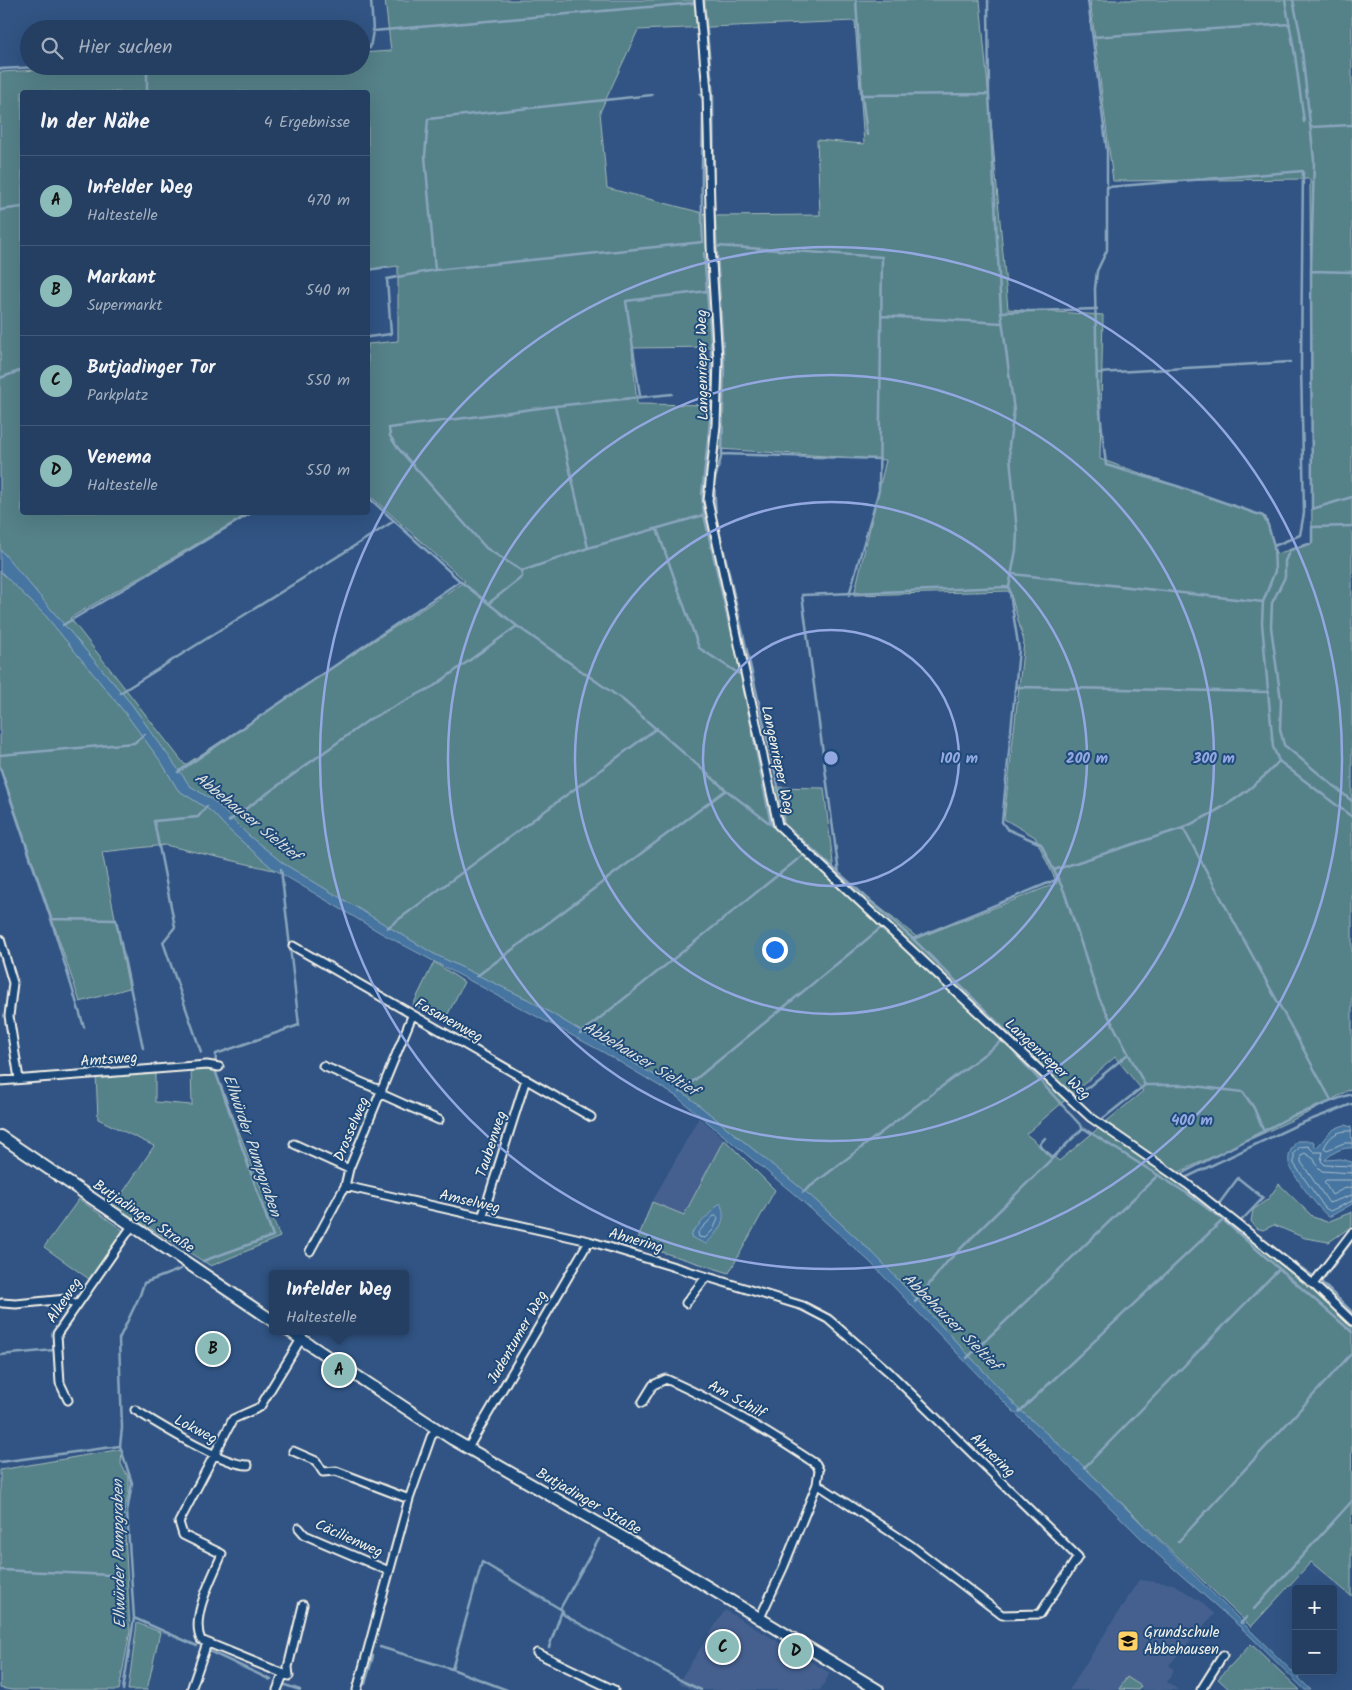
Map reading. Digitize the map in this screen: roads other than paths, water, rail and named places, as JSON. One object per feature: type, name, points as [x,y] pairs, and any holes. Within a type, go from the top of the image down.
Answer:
[{"type":"main road","name":"Butjadinger Straße","points":[[0,1136],[269,1318]]},
{"type":"main road","name":"Butjadinger Straße","points":[[296,1335],[436,1429],[675,1568],[878,1690]]},
{"type":"street","name":"Langenrieper Weg","points":[[699,0],[707,91],[711,246],[718,360],[716,424],[708,501],[778,825],[1090,1117],[1188,1184],[1314,1284],[1352,1321]]},
{"type":"street","points":[[0,939],[14,983],[9,1016],[19,1079]]},
{"type":"street","name":"Fasanenweg","points":[[293,946],[412,1016],[592,1117]]},
{"type":"street","name":"Drosselweg","points":[[310,1251],[345,1186],[349,1169],[382,1093],[412,1016]]},
{"type":"street","name":"Amtsweg","points":[[0,1081],[207,1065],[220,1067]]},
{"type":"street","points":[[323,1066],[439,1120]]},
{"type":"street","name":"Taubenweg","points":[[482,1218],[526,1079]]},
{"type":"street","points":[[294,1144],[349,1169]]},
{"type":"street","name":"Amselweg","points":[[345,1186],[589,1241]]},
{"type":"street","name":"Alkeweg","points":[[68,1400],[60,1383],[57,1334],[132,1226]]},
{"type":"street","points":[[1314,1284],[1352,1233]]},
{"type":"street","name":"Ahnering","points":[[589,1241],[803,1306],[828,1319],[888,1372],[1078,1557],[1040,1614],[1002,1615],[912,1546],[818,1484]]},
{"type":"street","name":"Judentumer Weg","points":[[468,1448],[589,1241]]},
{"type":"street","points":[[686,1303],[706,1277]]},
{"type":"street","points":[[2,1303],[16,1304],[66,1299],[76,1305]]},
{"type":"street","points":[[286,1675],[201,1640],[198,1634],[200,1609],[222,1554],[184,1535],[179,1522],[232,1419],[260,1407],[302,1339]]},
{"type":"street","name":"Am Schilf","points":[[642,1403],[653,1385],[666,1379],[692,1390],[768,1432],[816,1464],[819,1470],[818,1484]]},
{"type":"street","name":"Lokweg","points":[[135,1410],[214,1454],[242,1465],[248,1465]]},
{"type":"street","points":[[357,1690],[409,1499],[431,1437],[436,1429]]},
{"type":"street","points":[[292,1451],[316,1461],[323,1472],[336,1471],[409,1499]]},
{"type":"street","points":[[759,1620],[818,1484]]},
{"type":"street","name":"Cäcilienweg","points":[[299,1528],[305,1535],[389,1571]]},
{"type":"street","points":[[277,1690],[286,1675],[303,1605]]},
{"type":"street","points":[[191,1690],[207,1643]]},
{"type":"street","points":[[537,1653],[614,1690]]},
{"type":"street","points":[[1200,1690],[1223,1655]]},
{"type":"water","points":[[0,549],[132,705],[190,786],[214,801],[248,835],[284,864],[434,954],[529,1000],[684,1093],[813,1198],[876,1256],[1018,1408],[1083,1466],[1292,1671],[1292,1675],[1296,1675],[1311,1690],[1305,1690],[1248,1634],[1156,1553],[1003,1401],[869,1261],[793,1193],[676,1096],[603,1052],[381,933],[272,868],[228,829],[211,811],[178,790],[162,763],[126,714],[46,616],[0,571]]},
{"type":"water","points":[[1345,1125],[1351,1127],[1352,1148],[1344,1148],[1337,1151],[1325,1160],[1340,1159],[1352,1162],[1352,1204],[1329,1217],[1300,1182],[1291,1168],[1289,1156],[1297,1141],[1313,1141],[1316,1148],[1331,1131]]},
{"type":"water","points":[[720,1203],[723,1215],[722,1221],[721,1226],[714,1235],[706,1244],[691,1237],[693,1231]]},
{"type":"waterway","points":[[370,48],[373,31],[371,0]]},
{"type":"waterway","points":[[704,0],[713,96],[714,205],[724,365],[722,454],[714,483],[716,517],[777,781],[784,824],[913,939],[1069,1093]]},
{"type":"waterway","points":[[856,0],[862,95],[867,135]]},
{"type":"waterway","points":[[988,0],[989,94],[1001,312],[1014,411],[1009,446],[1017,532],[1016,550],[1009,587],[1019,650],[1002,822],[1007,829],[1041,844],[1064,891],[1099,998],[1145,1085]]},
{"type":"waterway","points":[[1088,0],[1107,151],[1107,250],[1097,271],[1095,289],[1097,386],[1106,465],[1177,486],[1263,516],[1268,525],[1274,546],[1275,571],[1263,602],[1262,623],[1273,747],[1279,761],[1352,817]]},
{"type":"waterway","points":[[1285,0],[1304,122]]},
{"type":"waterway","points":[[1293,0],[1300,33],[1314,160],[1311,271],[1312,509],[1352,497]]},
{"type":"waterway","points":[[373,31],[694,3]]},
{"type":"waterway","points":[[1093,37],[1290,24]]},
{"type":"waterway","points":[[0,69],[20,68]]},
{"type":"waterway","points":[[147,75],[147,90]]},
{"type":"waterway","points":[[370,337],[391,334],[387,279],[435,270],[703,242],[703,99],[700,94]]},
{"type":"waterway","points":[[863,95],[989,94]]},
{"type":"waterway","points":[[435,270],[425,156],[428,119],[652,95]]},
{"type":"waterway","points":[[1312,127],[1352,125]]},
{"type":"waterway","points":[[1108,187],[1303,171],[1301,365],[1304,513],[1300,535],[1274,546]]},
{"type":"waterway","points":[[0,210],[20,207]]},
{"type":"waterway","points":[[717,246],[882,257],[879,490],[849,595]]},
{"type":"waterway","points":[[704,253],[711,342],[711,412],[702,494],[704,515],[729,624]]},
{"type":"waterway","points":[[370,270],[387,267]]},
{"type":"waterway","points":[[1311,271],[1352,272]]},
{"type":"waterway","points":[[640,396],[626,301],[707,291]]},
{"type":"waterway","points":[[1001,312],[1097,309]]},
{"type":"waterway","points":[[882,316],[1002,323]]},
{"type":"waterway","points":[[1098,373],[1290,362]]},
{"type":"waterway","points":[[0,378],[20,371]]},
{"type":"waterway","points":[[522,571],[486,548],[397,447],[390,436],[389,428],[555,406],[672,394]]},
{"type":"waterway","points":[[555,406],[588,548]]},
{"type":"waterway","points":[[722,454],[880,459]]},
{"type":"waterway","points":[[370,499],[460,581],[517,626],[623,700],[726,790],[772,825],[877,922]]},
{"type":"waterway","points":[[63,625],[248,515]]},
{"type":"waterway","points":[[489,603],[522,577],[522,571],[588,548],[704,515]]},
{"type":"waterway","points":[[120,693],[394,521]]},
{"type":"waterway","points":[[1352,526],[1312,527],[1312,543],[1290,550],[1285,561],[1285,577],[1272,603],[1271,627],[1281,700],[1280,729],[1284,745],[1352,801]]},
{"type":"waterway","points":[[657,529],[699,648],[741,675],[771,824]]},
{"type":"waterway","points":[[1012,574],[1263,602]]},
{"type":"waterway","points":[[178,772],[460,581]]},
{"type":"waterway","points":[[839,874],[802,595],[1009,587]]},
{"type":"waterway","name":"Abbehauser Sieltief","points":[[229,821],[370,719],[434,686],[517,626]]},
{"type":"waterway","points":[[1017,687],[1269,692]]},
{"type":"waterway","points":[[387,928],[657,728]]},
{"type":"waterway","points":[[0,755],[134,743],[145,734]]},
{"type":"waterway","points":[[1054,870],[1183,828],[1210,815],[1247,791],[1279,761]]},
{"type":"waterway","points":[[0,768],[51,919],[84,1027]]},
{"type":"waterway","points":[[477,976],[726,790]]},
{"type":"waterway","name":"Abbehauser Sieltief","points":[[201,1052],[163,942],[175,927],[154,821],[198,817],[207,806]]},
{"type":"waterway","points":[[1183,828],[1331,1100]]},
{"type":"waterway","name":"Abbehauser Sieltief","points":[[580,1034],[803,855]]},
{"type":"waterway","name":"Ellwürder Pumpgraben","points":[[203,1261],[273,1236],[215,1070],[216,1054],[299,1025],[281,869]]},
{"type":"waterway","points":[[913,939],[1058,879]]},
{"type":"waterway","points":[[51,919],[116,920],[143,1048]]},
{"type":"waterway","name":"Abbehauser Sieltief","points":[[680,1092],[882,927]]},
{"type":"waterway","points":[[919,962],[1003,1040],[1083,1128]]},
{"type":"waterway","points":[[803,1192],[1003,1040]]},
{"type":"waterway","points":[[1075,1098],[1128,1054]]},
{"type":"waterway","points":[[1193,1184],[1101,1120],[1145,1085],[1186,1085],[1243,1092],[1254,1108],[1264,1132]]},
{"type":"waterway","points":[[1181,1174],[1292,1116],[1352,1094]]},
{"type":"waterway","points":[[1185,1178],[1297,1125],[1352,1104]]},
{"type":"waterway","name":"Abbehauser Sieltief","points":[[915,1302],[947,1262],[1083,1128],[1188,1194],[1223,1220],[1352,1332]]},
{"type":"waterway","points":[[1045,1138],[1039,1145],[1052,1158]]},
{"type":"waterway","name":"Abbehauser Sieltief","points":[[967,1358],[1157,1176]]},
{"type":"waterway","points":[[1217,1204],[1238,1178],[1263,1198],[1239,1223]]},
{"type":"waterway","points":[[1019,1412],[1223,1220]]},
{"type":"waterway","points":[[1280,1253],[1313,1276],[1352,1229]]},
{"type":"waterway","points":[[1352,1241],[1321,1282],[1352,1312]]},
{"type":"waterway","name":"Ellwürder Pumpgraben","points":[[123,1690],[134,1618],[127,1512],[132,1483],[120,1446],[122,1428],[119,1339],[144,1283],[181,1269]]},
{"type":"waterway","points":[[1084,1468],[1279,1269]]},
{"type":"waterway","points":[[56,1329],[66,1313]]},
{"type":"waterway","points":[[54,1339],[56,1364]]},
{"type":"waterway","points":[[0,1355],[54,1350]]},
{"type":"waterway","points":[[1178,1542],[1352,1353]]},
{"type":"waterway","points":[[0,1462],[120,1446]]},
{"type":"waterway","points":[[1254,1609],[1352,1501]]},
{"type":"waterway","points":[[560,1609],[599,1539]]},
{"type":"waterway","points":[[380,1647],[452,1669],[482,1562],[562,1610],[564,1615],[701,1690]]},
{"type":"waterway","points":[[0,1570],[112,1575]]},
{"type":"waterway","points":[[549,1647],[562,1611]]},
{"type":"waterway","points":[[1241,1623],[1247,1617]]},
{"type":"waterway","points":[[134,1618],[197,1646]]},
{"type":"waterway","points":[[209,1651],[271,1680]]},
{"type":"waterway","points":[[365,1684],[373,1656]]},
{"type":"waterway","points":[[452,1669],[507,1690]]},
{"type":"waterway","points":[[285,1685],[300,1690]]},
{"type":"place","name":"Markant","points":[[213,1349]]},
{"type":"place","name":"Infelder Weg","points":[[339,1370]]},
{"type":"place","name":"Grundschule Abbehausen","points":[[1128,1641]]},
{"type":"place","name":"Butjadinger Tor","points":[[723,1647]]},
{"type":"place","name":"Venema","points":[[796,1651]]}]
